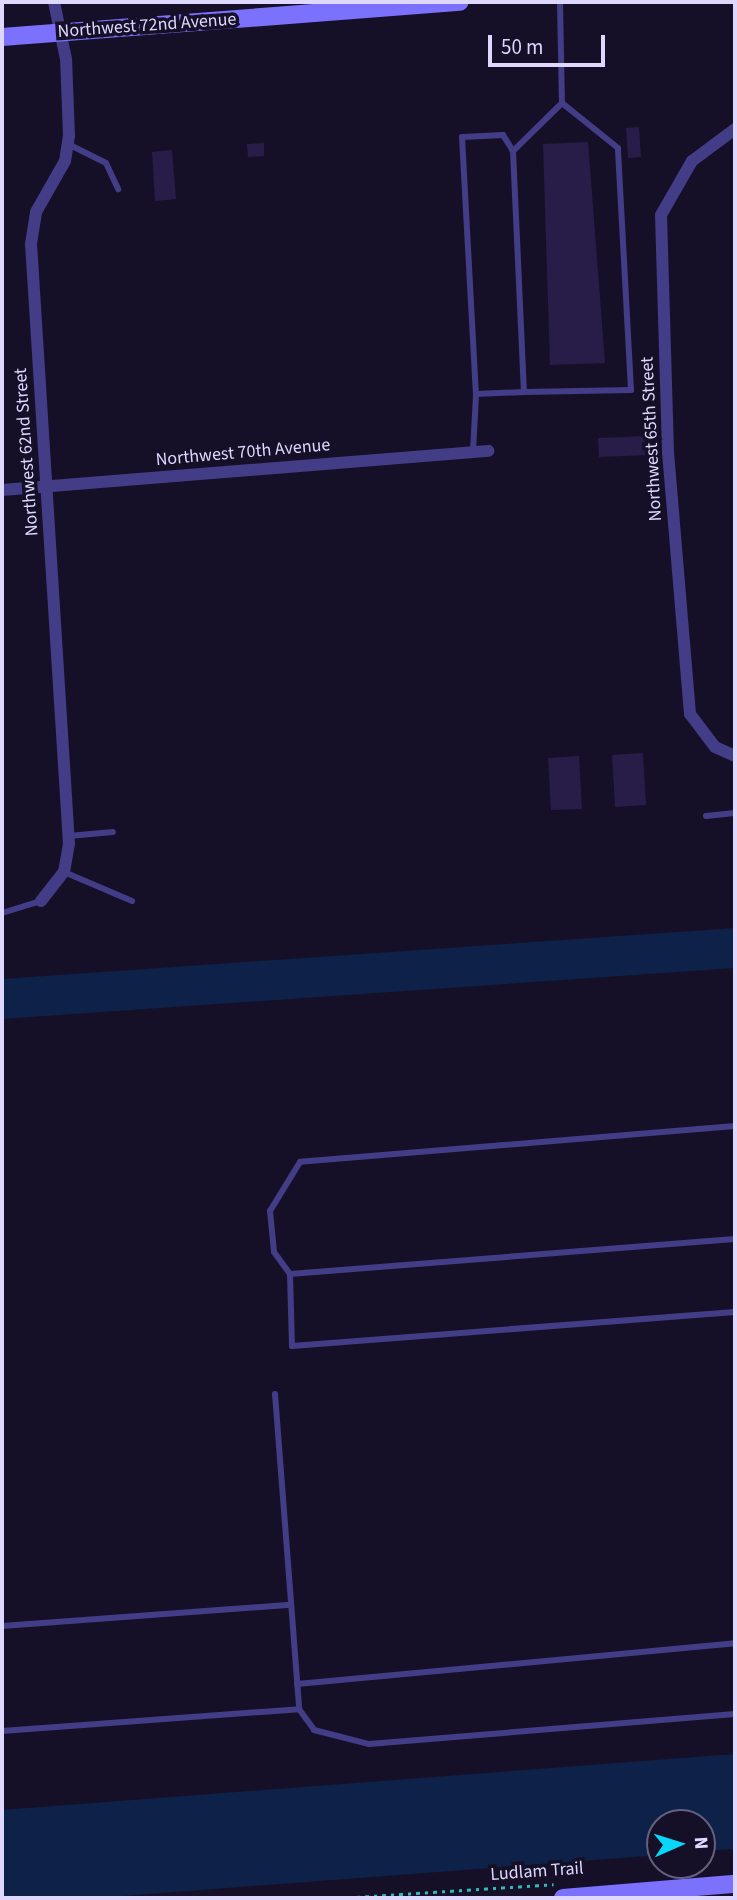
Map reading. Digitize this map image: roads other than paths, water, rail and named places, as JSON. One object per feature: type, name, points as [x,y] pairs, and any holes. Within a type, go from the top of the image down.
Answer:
[{"type":"main road","name":"Northwest 72nd Avenue","points":[[2,37],[399,4],[460,2]]},
{"type":"main road","points":[[561,1891],[616,1896],[732,1889]]},
{"type":"street","points":[[54,2],[60,33],[68,144]]},
{"type":"street","name":"Northwest 65th Street","points":[[735,129],[692,161],[661,215],[668,452],[691,714],[715,747],[735,756]]},
{"type":"street","name":"Northwest 62nd Street","points":[[64,872],[69,836],[31,244],[40,200],[68,144]]},
{"type":"street","name":"Northwest 70th Avenue","points":[[2,490],[488,450]]},
{"type":"street","points":[[41,901],[64,872]]},
{"type":"lane","points":[[513,151],[562,103],[560,2]]},
{"type":"lane","points":[[477,394],[631,390],[618,148],[562,103]]},
{"type":"lane","points":[[474,452],[477,394],[462,137],[503,135],[513,151],[524,392]]},
{"type":"lane","points":[[68,144],[106,163],[118,189]]},
{"type":"lane","points":[[705,816],[735,813]]},
{"type":"lane","points":[[69,836],[113,832]]},
{"type":"lane","points":[[64,872],[132,901]]},
{"type":"lane","points":[[2,913],[41,901]]},
{"type":"lane","points":[[735,1126],[300,1162],[270,1210],[274,1252],[290,1274],[292,1346],[735,1312]]},
{"type":"lane","points":[[290,1274],[735,1239]]},
{"type":"lane","points":[[275,1394],[299,1709],[314,1730],[369,1744],[735,1714]]},
{"type":"lane","points":[[2,1626],[290,1605]]},
{"type":"lane","points":[[297,1684],[735,1643]]},
{"type":"lane","points":[[2,1731],[299,1709]]},
{"type":"water","points":[[735,928],[735,968],[2,1019],[2,979]]},
{"type":"water","points":[[735,1754],[735,1849],[716,1850],[716,1809],[646,1809],[646,1856],[97,1898],[2,1898],[2,1810]]}]
